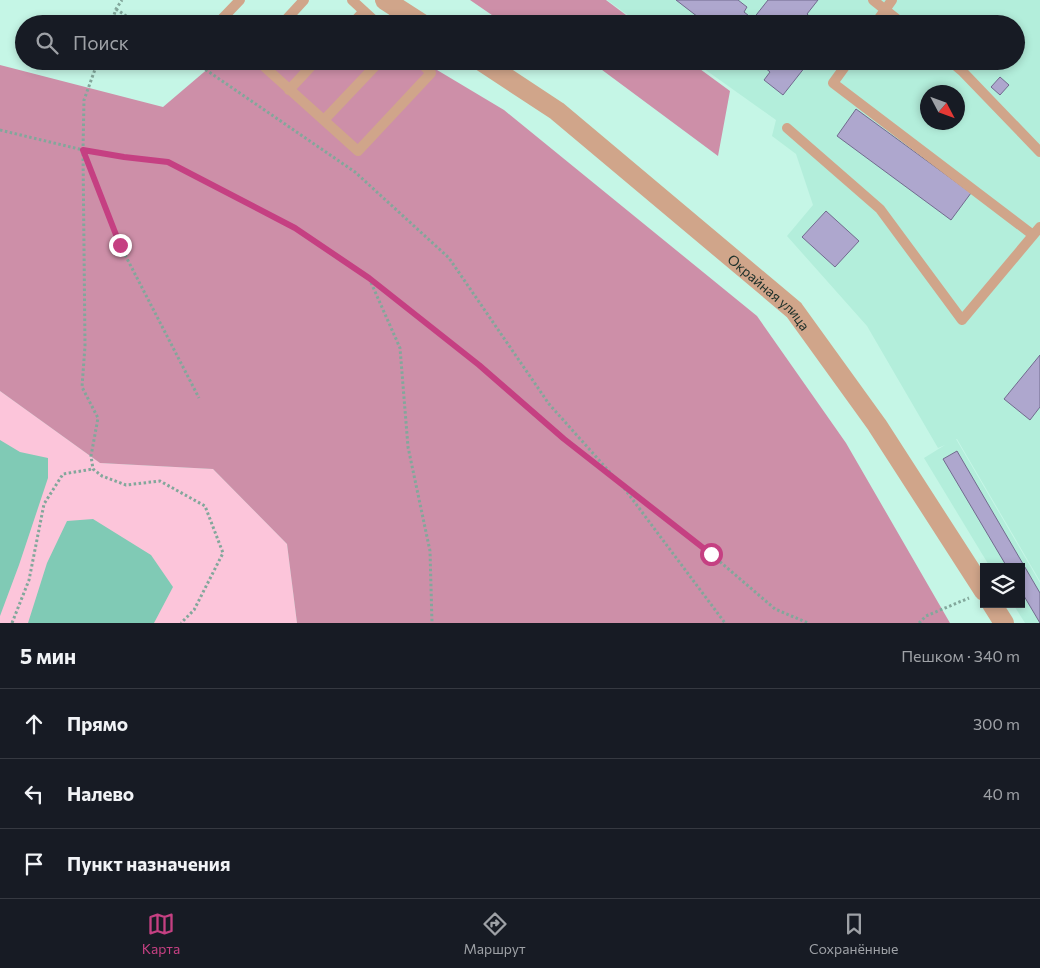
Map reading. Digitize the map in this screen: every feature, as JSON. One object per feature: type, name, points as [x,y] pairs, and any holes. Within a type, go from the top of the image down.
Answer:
[{"type":"street","points":[[385,0],[408,15]]},
{"type":"street","name":"Окрайная улица","points":[[495,70],[557,111],[794,310],[877,425],[980,591]]},
{"type":"street","name":"Окрайная улица","points":[[992,608],[1004,623]]},
{"type":"lane","points":[[226,15],[240,0]]},
{"type":"lane","points":[[290,15],[304,0]]},
{"type":"lane","points":[[352,0],[368,15]]},
{"type":"lane","points":[[873,0],[891,15]]},
{"type":"lane","points":[[881,15],[892,0]]},
{"type":"lane","points":[[360,15],[364,11]]},
{"type":"lane","points":[[268,70],[358,151],[431,73],[428,70]]},
{"type":"lane","points":[[289,90],[308,70]]},
{"type":"lane","points":[[324,120],[371,70]]},
{"type":"lane","points":[[843,70],[834,84],[1033,236]]},
{"type":"lane","points":[[961,70],[1040,152]]},
{"type":"lane","points":[[787,128],[880,209],[962,320],[1040,227]]},
{"type":"path","points":[[114,15],[122,0]]},
{"type":"path","points":[[116,9],[125,15]]},
{"type":"path","points":[[92,469],[91,456],[98,418],[82,387],[85,346],[83,150],[84,100],[95,70]]},
{"type":"path","points":[[206,70],[355,172],[449,258],[549,404],[621,485],[725,623]]},
{"type":"path","points":[[0,130],[83,150],[168,162],[295,228],[369,278],[479,365],[564,439],[711,554],[774,608],[808,623]]},
{"type":"path","points":[[83,150],[120,245],[199,398]]},
{"type":"path","points":[[369,278],[400,348],[408,447],[430,551],[432,623]]},
{"type":"path","points":[[12,623],[29,580],[44,504],[63,474],[92,469],[102,476],[126,485],[160,481],[205,506],[223,554],[194,610],[180,623]]},
{"type":"path","points":[[920,623],[926,616],[980,598]]},
{"type":"shaded area","points":[[470,0],[606,0],[626,15],[492,15]]},
{"type":"shaded area","points":[[607,0],[1040,0],[1040,581],[956,439],[1040,583],[1040,623],[1025,623],[1016,608],[1025,608],[1025,563],[988,563],[924,458],[945,445],[938,448],[867,326],[787,236],[813,205],[796,154],[772,136],[776,120],[706,70],[1025,70],[1025,15],[628,15]]},
{"type":"shaded area","points":[[0,65],[163,107],[206,70],[437,70],[504,110],[757,316],[846,443],[950,623],[297,623],[287,544],[213,469],[100,463],[0,391]]},
{"type":"shaded area","points":[[602,70],[701,70],[730,91],[718,156]]},
{"type":"shaded area","points":[[0,391],[100,463],[213,469],[287,544],[297,623],[0,623]]},
{"type":"shaded area","points":[[0,440],[20,452],[48,458],[48,478],[0,616]]},
{"type":"shaded area","points":[[93,519],[151,555],[173,587],[154,623],[28,623],[47,563],[67,521]]},
{"type":"building","points":[[676,0],[738,0],[747,7],[744,12],[748,15],[695,15]]},
{"type":"building","points":[[768,0],[818,0],[808,15],[756,15]]},
{"type":"building","points":[[768,70],[803,70],[783,95],[764,80],[770,72]]},
{"type":"building","points":[[1000,77],[1009,85],[1000,95],[991,87]]},
{"type":"building","points":[[856,109],[971,193],[951,220],[837,136]]},
{"type":"building","points":[[826,211],[859,241],[835,267],[802,237]]},
{"type":"building","points":[[1040,355],[1040,407],[1030,420],[1004,399]]},
{"type":"building","points":[[957,451],[1022,563],[1005,563],[943,459]]},
{"type":"building","points":[[1025,567],[1040,593],[1040,623],[1025,598]]},
{"type":"route","points":[[120,245],[83,150],[168,162],[295,228],[369,278],[479,365],[564,439],[621,485],[711,554]]}]
